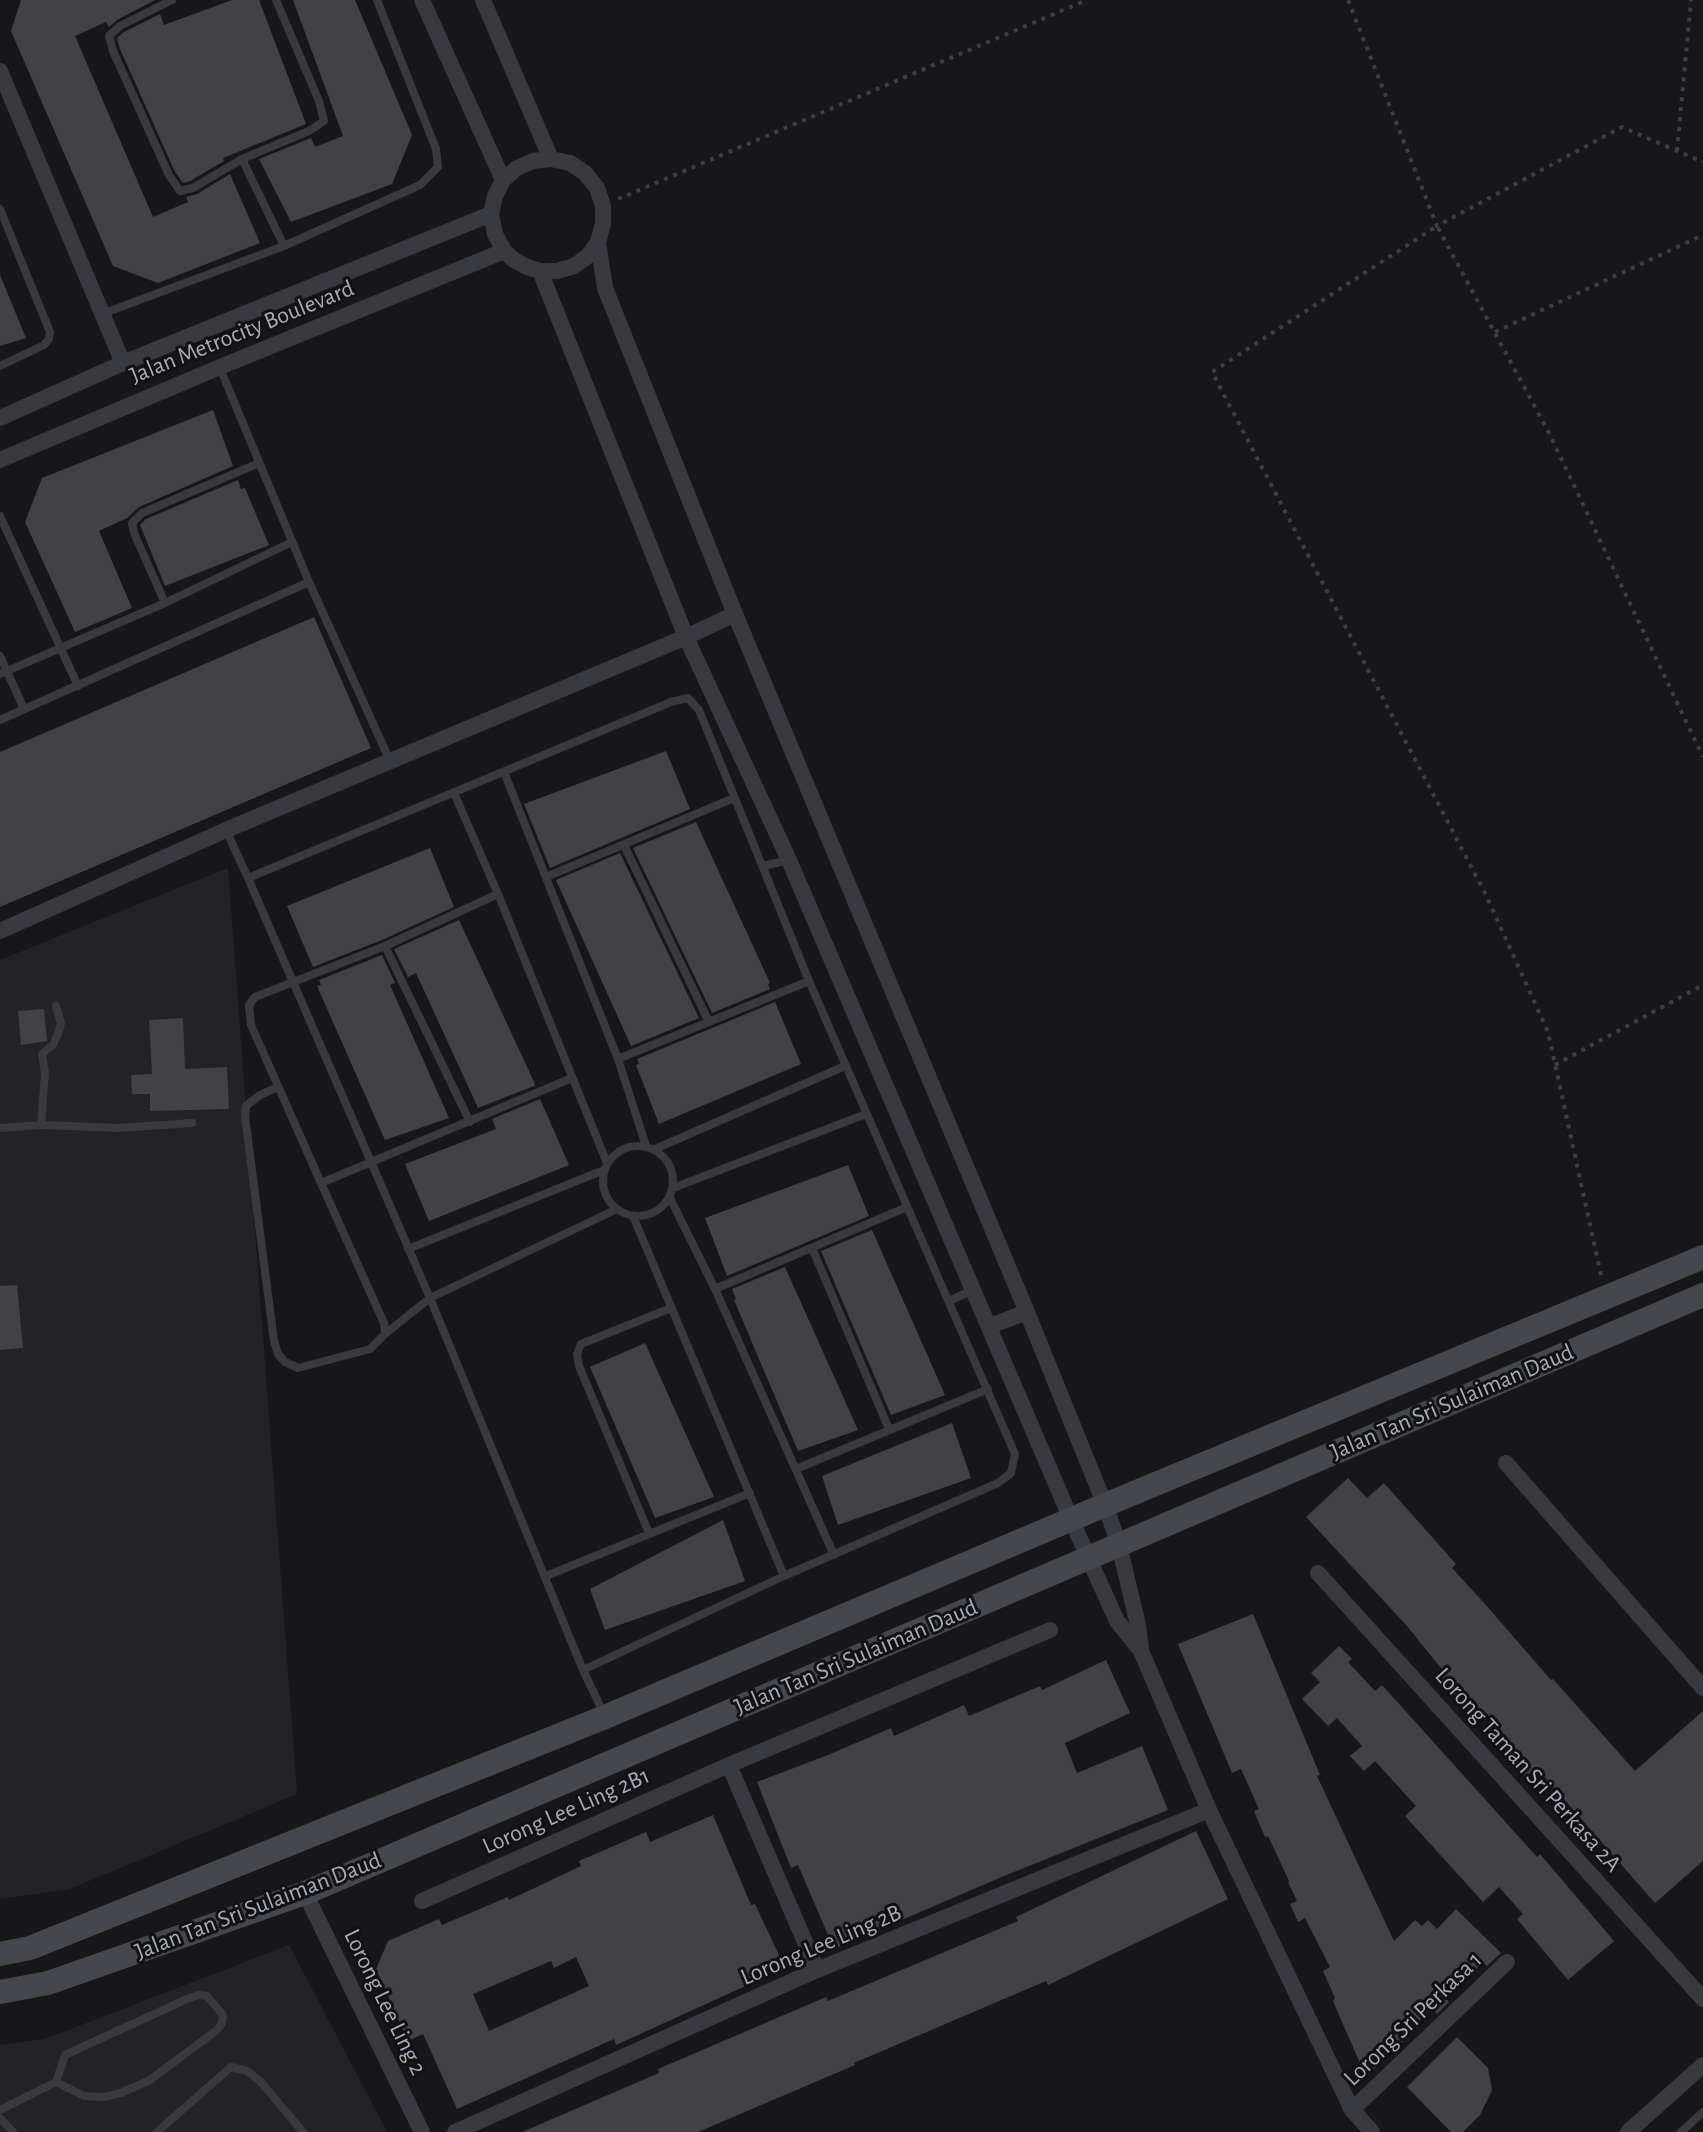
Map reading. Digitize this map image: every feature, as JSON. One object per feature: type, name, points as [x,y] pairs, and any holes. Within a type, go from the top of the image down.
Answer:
[{"type":"main road","name":"Jalan Tan Sri Sulaiman Daud","points":[[0,1954],[30,1948],[605,1717],[1071,1519],[1703,1257]]},
{"type":"main road","name":"Jalan Tan Sri Sulaiman Daud","points":[[0,1992],[48,1983],[305,1893],[1703,1295]]},
{"type":"street","points":[[422,0],[503,180]]},
{"type":"street","points":[[483,0],[551,159]]},
{"type":"street","points":[[0,71],[123,363]]},
{"type":"street","points":[[551,159],[570,163],[585,173],[597,188],[603,206],[603,224],[598,242],[588,256],[574,266],[557,271],[540,271],[514,260],[504,251],[495,234],[491,214],[503,180],[517,168],[533,161],[551,159]]},
{"type":"street","name":"Jalan Metrocity Boulevard","points":[[0,418],[123,363],[491,214]]},
{"type":"street","points":[[598,242],[605,288],[735,614],[1105,1505],[1119,1545],[1141,1651]]},
{"type":"street","name":"Jalan Metrocity Boulevard","points":[[0,460],[504,251]]},
{"type":"street","points":[[540,271],[686,637],[789,860],[1071,1519],[1117,1621],[1141,1651],[1209,1810],[1352,2110],[1372,2132]]},
{"type":"street","points":[[0,931],[226,830],[735,614]]},
{"type":"street","points":[[990,1326],[1027,1312]]},
{"type":"street","points":[[1506,1463],[1703,1688]]},
{"type":"street","name":"Lorong Taman Sri Perkasa 2A","points":[[1318,1573],[1703,1999]]},
{"type":"street","name":"Lorong Lee Ling 2B1","points":[[422,1901],[729,1765],[1050,1630]]},
{"type":"street","points":[[729,1765],[817,1970]]},
{"type":"street","name":"Lorong Lee Ling 2B","points":[[455,2132],[817,1970],[1209,1810]]},
{"type":"street","name":"Lorong Lee Ling 2","points":[[305,1893],[422,2132]]},
{"type":"street","name":"Lorong Sri Perkasa 1","points":[[1352,2110],[1507,1962]]},
{"type":"street","points":[[1628,2132],[1703,2065]]},
{"type":"lane","points":[[172,0],[120,26],[109,36],[169,175],[180,191],[193,188],[242,159],[309,131],[324,121],[319,101],[276,0]]},
{"type":"lane","points":[[102,314],[284,246],[420,185],[438,167],[436,149],[377,0]]},
{"type":"lane","points":[[242,159],[284,246]]},
{"type":"lane","points":[[0,209],[50,332],[44,345],[0,366]]},
{"type":"lane","points":[[220,367],[309,582],[390,761]]},
{"type":"lane","points":[[165,603],[132,523],[142,513],[259,463]]},
{"type":"lane","points":[[0,516],[78,686]]},
{"type":"lane","points":[[3,672],[165,603],[292,542]]},
{"type":"lane","points":[[0,720],[309,582]]},
{"type":"lane","points":[[0,656],[3,672],[24,709]]},
{"type":"lane","points":[[248,878],[671,702],[688,698],[699,710],[845,1066],[988,1389],[1015,1454],[1011,1473],[998,1483],[784,1576],[583,1670]]},
{"type":"lane","points":[[504,772],[650,1148]]},
{"type":"lane","points":[[454,793],[498,894],[606,1167]]},
{"type":"lane","points":[[546,877],[734,798]]},
{"type":"lane","points":[[226,830],[430,1298],[605,1717]]},
{"type":"lane","points":[[624,845],[709,1022]]},
{"type":"lane","points":[[763,866],[789,860]]},
{"type":"lane","points":[[385,1334],[384,1323],[251,1025],[249,1005],[255,997],[385,946],[498,894]]},
{"type":"lane","points":[[385,946],[470,1122]]},
{"type":"lane","points":[[618,1059],[809,981]]},
{"type":"lane","points":[[41,1125],[45,1073],[42,1054],[53,1045],[59,1031],[61,1023],[56,1006]]},
{"type":"lane","points":[[650,1148],[845,1066]]},
{"type":"lane","points":[[321,1183],[572,1078]]},
{"type":"lane","points":[[278,1087],[246,1106],[245,1116],[274,1341],[278,1354],[285,1362],[298,1368],[370,1349],[430,1298],[617,1209]]},
{"type":"lane","points":[[673,1188],[866,1114]]},
{"type":"lane","points":[[0,1128],[41,1125],[118,1128],[192,1123]]},
{"type":"lane","points":[[634,1145],[650,1148],[664,1156],[670,1165],[674,1176],[670,1198],[654,1213],[633,1216],[617,1209],[604,1191],[602,1181],[606,1167],[614,1154],[623,1148],[634,1145]]},
{"type":"lane","points":[[408,1249],[606,1167]]},
{"type":"lane","points":[[670,1198],[715,1289],[834,1555]]},
{"type":"lane","points":[[715,1289],[907,1207]]},
{"type":"lane","points":[[633,1216],[784,1576]]},
{"type":"lane","points":[[812,1248],[889,1429]]},
{"type":"lane","points":[[949,1301],[974,1289]]},
{"type":"lane","points":[[649,1533],[579,1366],[577,1354],[581,1344],[671,1308]]},
{"type":"lane","points":[[796,1469],[988,1389]]},
{"type":"lane","points":[[546,1576],[750,1493]]},
{"type":"lane","points":[[0,2110],[56,2082],[65,2055],[187,1999],[207,1996],[223,2015],[217,2030],[150,2080],[121,2093],[104,2097],[84,2096],[56,2082]]},
{"type":"lane","points":[[157,2132],[231,2067],[247,2071],[260,2081],[303,2132]]},
{"type":"lane","points":[[1681,2132],[1703,2112]]},
{"type":"lane","points":[[0,2118],[13,2132]]},
{"type":"path","points":[[603,206],[1087,0]]},
{"type":"path","points":[[1348,0],[1437,226],[1549,433],[1703,757]]},
{"type":"path","points":[[1677,151],[1691,0]]},
{"type":"path","points":[[1605,1297],[1548,1032],[1486,895],[1212,372],[1437,226],[1622,127],[1703,162]]},
{"type":"path","points":[[1494,332],[1703,235]]},
{"type":"path","points":[[1555,1065],[1703,985]]},
{"type":"shaded area","points":[[228,868],[297,1794],[70,1889],[0,1899],[0,960]]},
{"type":"shaded area","points":[[289,1945],[387,2132],[0,2132],[0,2045],[45,2039]]},
{"type":"building","points":[[21,0],[155,0],[109,27],[106,22],[75,36],[153,217],[188,202],[186,197],[197,194],[230,174],[260,243],[158,283],[113,266],[11,31]]},
{"type":"building","points":[[232,0],[259,0],[306,124],[223,158],[224,161],[183,183],[175,172],[117,38],[160,14],[164,25]]},
{"type":"building","points":[[293,0],[355,0],[412,135],[392,184],[291,222],[259,159],[311,138],[315,147],[343,136]]},
{"type":"building","points":[[0,275],[26,338],[0,346]]},
{"type":"building","points":[[213,410],[233,466],[139,507],[127,518],[99,531],[132,608],[75,632],[25,522],[42,478]]},
{"type":"building","points":[[238,480],[241,489],[245,488],[269,545],[165,586],[140,525],[146,519]]},
{"type":"building","points":[[314,617],[371,748],[0,907],[0,752]]},
{"type":"building","points":[[666,751],[690,809],[550,868],[524,804]]},
{"type":"building","points":[[696,822],[770,983],[770,989],[712,1013],[633,848]]},
{"type":"building","points":[[430,848],[454,907],[313,967],[287,906]]},
{"type":"building","points":[[620,853],[699,1018],[631,1046],[556,880]]},
{"type":"building","points":[[459,920],[535,1084],[478,1108],[416,973],[408,977],[394,949]]},
{"type":"building","points":[[382,955],[395,983],[390,985],[449,1118],[385,1140],[317,986],[321,985],[319,980]]},
{"type":"building","points":[[775,1002],[801,1064],[659,1124],[636,1065],[639,1064],[637,1059]]},
{"type":"building","points":[[44,1009],[47,1041],[21,1045],[18,1011]]},
{"type":"building","points":[[183,1018],[185,1069],[227,1067],[229,1109],[150,1111],[150,1094],[132,1094],[131,1075],[152,1074],[149,1020]]},
{"type":"building","points":[[540,1099],[569,1165],[429,1221],[405,1164],[496,1129],[492,1119]]},
{"type":"building","points":[[848,1165],[869,1216],[727,1276],[705,1218]]},
{"type":"building","points":[[872,1230],[945,1395],[891,1415],[821,1251]]},
{"type":"building","points":[[785,1267],[858,1430],[798,1451],[732,1289]]},
{"type":"building","points":[[17,1285],[23,1348],[0,1350],[0,1286]]},
{"type":"building","points":[[645,1343],[714,1497],[655,1518],[590,1367]]},
{"type":"building","points":[[952,1423],[971,1478],[838,1525],[822,1476]]},
{"type":"building","points":[[1348,1478],[1367,1498],[1384,1483],[1456,1564],[1452,1568],[1635,1771],[1703,1711],[1703,1861],[1655,1903],[1541,1773],[1530,1783],[1518,1769],[1526,1762],[1460,1687],[1453,1693],[1438,1677],[1444,1672],[1407,1626],[1306,1517]]},
{"type":"building","points":[[723,1520],[745,1581],[605,1630],[590,1589]]},
{"type":"building","points":[[1253,1614],[1320,1775],[1317,1776],[1394,1941],[1415,1920],[1422,1926],[1428,1920],[1437,1929],[1456,1909],[1501,1953],[1487,1966],[1483,1962],[1447,1999],[1449,2002],[1437,2014],[1431,2008],[1410,2031],[1412,2033],[1366,2077],[1323,1971],[1330,1967],[1305,1918],[1298,1922],[1290,1904],[1297,1901],[1254,1811],[1259,1809],[1241,1769],[1232,1773],[1178,1644]]},
{"type":"building","points":[[1339,1646],[1352,1659],[1348,1662],[1375,1691],[1382,1685],[1537,1857],[1540,1854],[1614,1941],[1568,1980],[1517,1919],[1523,1914],[1499,1887],[1483,1902],[1405,1816],[1416,1806],[1375,1761],[1364,1771],[1350,1756],[1362,1746],[1337,1718],[1328,1726],[1302,1699],[1320,1682],[1311,1673]]},
{"type":"building","points":[[1106,1660],[1130,1713],[1065,1743],[1077,1773],[1142,1746],[1168,1810],[834,1949],[798,1865],[791,1868],[757,1782],[891,1728],[894,1736],[964,1705],[969,1716],[1040,1686],[1042,1690]]},
{"type":"building","points":[[713,1815],[751,1905],[755,1904],[785,1968],[616,2045],[614,2039],[457,2109],[423,2034],[408,2041],[376,1969],[388,1941],[439,1919],[442,1925],[508,1897],[509,1900],[581,1866],[579,1861],[646,1832],[650,1842]],"holes":[[[576,1957],[589,1986],[489,2031],[473,1994],[551,1961],[554,1968]]]},
{"type":"building","points":[[1196,1831],[1228,1899],[1048,1985],[1046,1981],[698,2132],[522,2132],[826,1997],[828,2001],[1018,1921],[1016,1917]]},
{"type":"building","points":[[1457,2037],[1488,2068],[1492,2090],[1480,2115],[1463,2132],[1451,2132],[1407,2087]]}]
